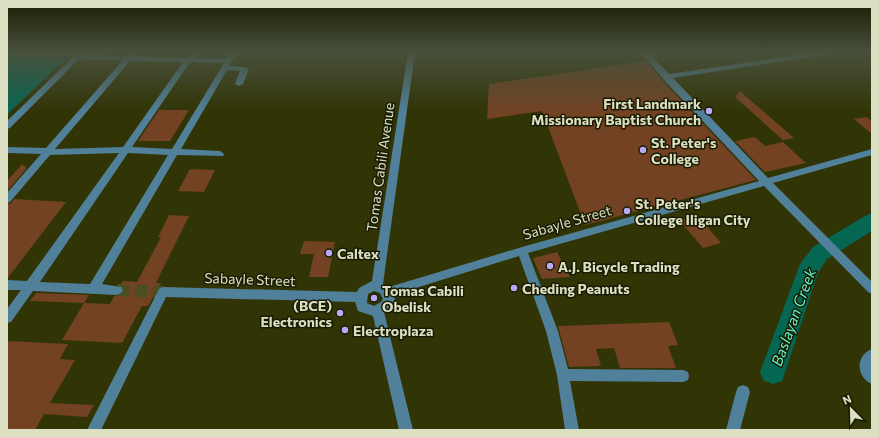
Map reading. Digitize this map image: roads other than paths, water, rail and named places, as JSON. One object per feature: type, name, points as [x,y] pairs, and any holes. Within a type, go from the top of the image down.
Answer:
[{"type":"street","points":[[7,126],[61,72]]},
{"type":"street","points":[[7,199],[115,72]]},
{"type":"street","points":[[7,318],[180,72]]},
{"type":"street","points":[[93,289],[221,72]]},
{"type":"street","points":[[239,84],[244,72]]},
{"type":"street","name":"Tomas Cabili Avenue","points":[[382,289],[409,72]]},
{"type":"street","points":[[662,72],[766,182],[872,289]]},
{"type":"street","points":[[666,77],[696,72]]},
{"type":"street","points":[[7,150],[126,150],[220,154]]},
{"type":"street","name":"Sabayle Street","points":[[382,289],[872,152]]},
{"type":"street","points":[[522,251],[552,331],[564,374],[572,430]]},
{"type":"street","points":[[7,285],[117,290]]},
{"type":"street","points":[[366,289],[382,289],[388,299],[388,302],[378,311],[369,311],[362,307],[360,304],[360,297],[366,289]]},
{"type":"street","name":"Sabayle Street","points":[[94,430],[163,292],[360,297]]},
{"type":"street","points":[[378,311],[406,430]]},
{"type":"street","points":[[868,358],[866,368],[872,378]]},
{"type":"street","points":[[564,374],[683,376]]},
{"type":"street","points":[[733,430],[744,392]]},
{"type":"water","points":[[7,72],[52,72],[7,115]]},
{"type":"waterway","name":"Baslayan Creek","points":[[773,372],[808,270],[820,253],[872,221]]},
{"type":"tunnel","points":[[117,290],[163,292]]},
{"type":"place","name":"First Landmark Missionary Baptist Church","points":[[709,111]]},
{"type":"place","name":"St. Peter's College","points":[[643,150]]},
{"type":"place","name":"St. Peter's College Iligan City","points":[[627,211]]},
{"type":"place","name":"Caltex","points":[[329,253]]},
{"type":"place","name":"A.J. Bicycle Trading","points":[[550,266]]},
{"type":"place","name":"Cheding Peanuts","points":[[514,288]]},
{"type":"place","name":"Tomas Cabili Obelisk","points":[[374,298]]},
{"type":"place","name":"(BCE) Electronics","points":[[340,313]]},
{"type":"place","name":"Electroplaza","points":[[345,330]]}]
